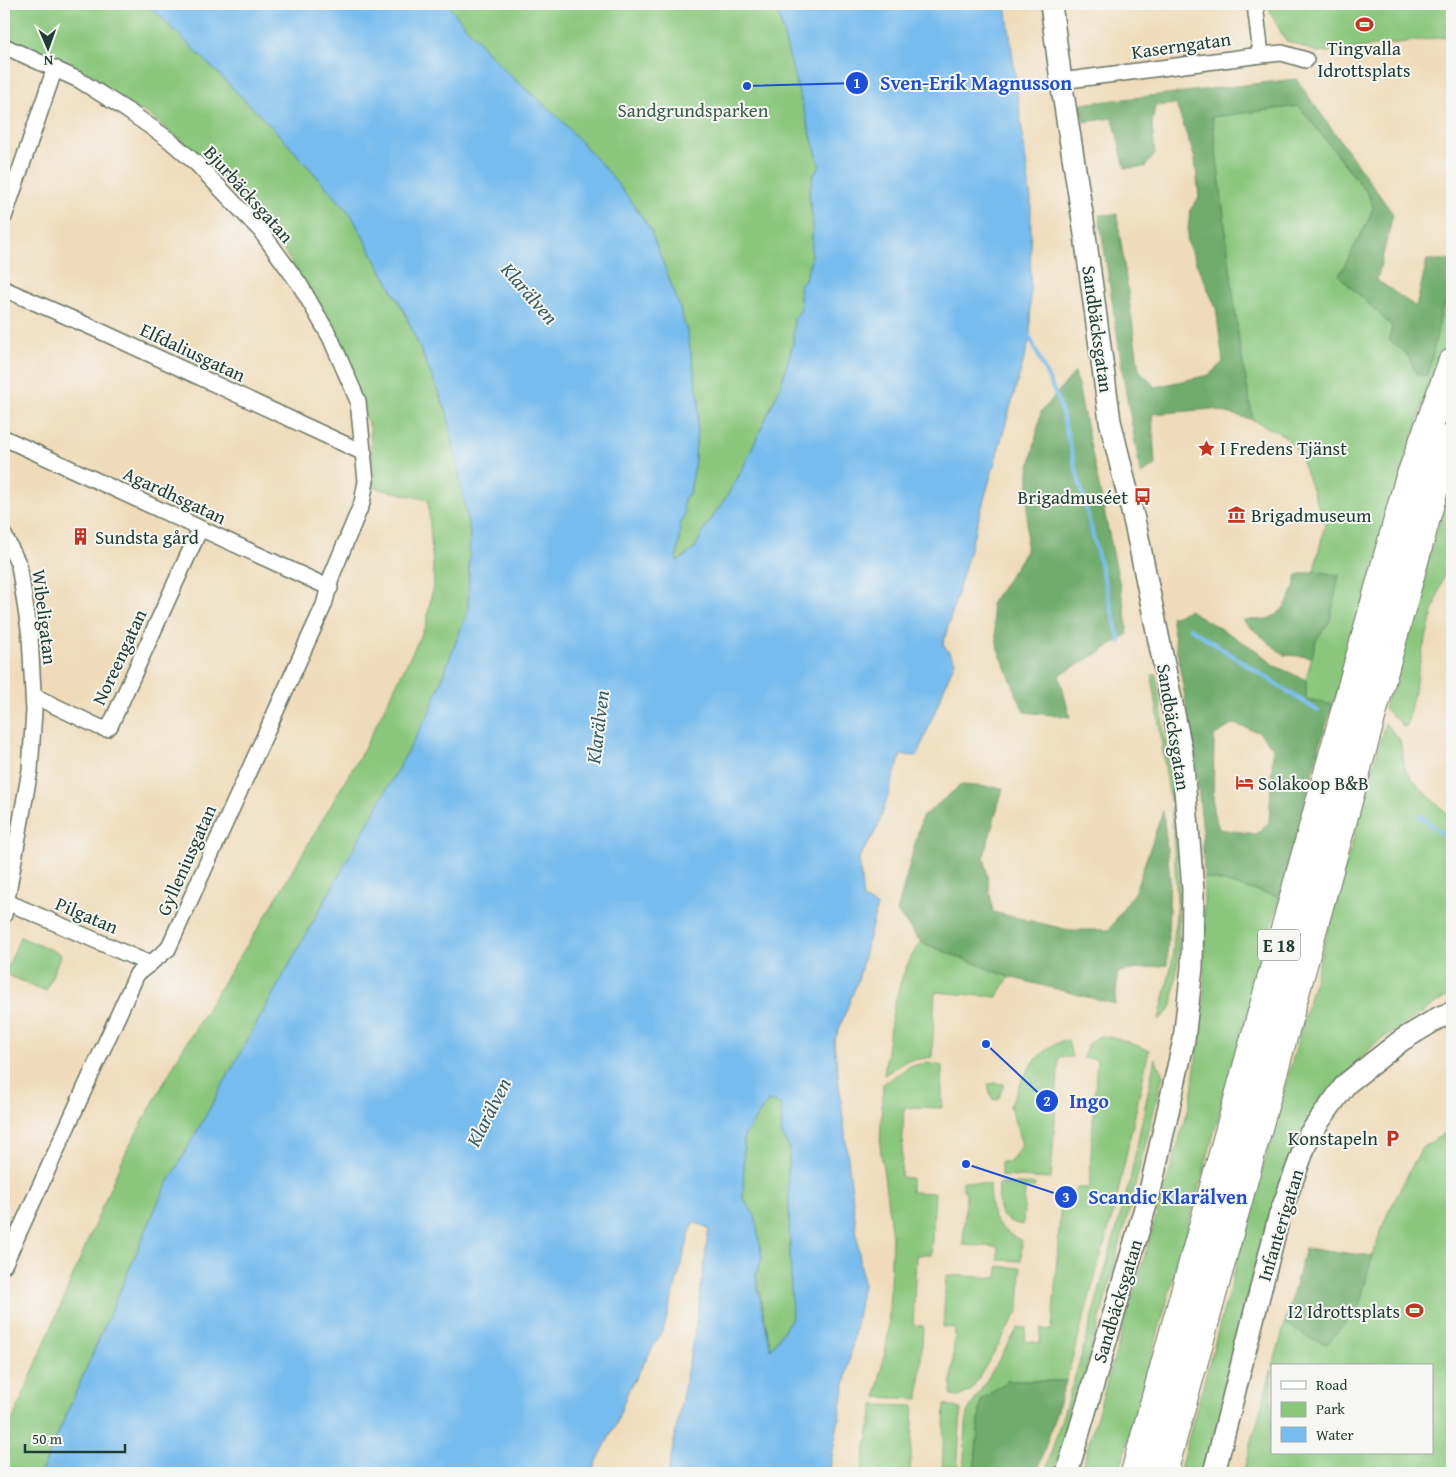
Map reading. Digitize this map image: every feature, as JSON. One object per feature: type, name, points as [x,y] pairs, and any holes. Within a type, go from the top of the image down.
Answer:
[{"type":"highway","name":"E 18","points":[[1135,1473],[1408,484],[1452,363]]},
{"type":"highway","name":"E 18","points":[[1163,1473],[1431,499],[1452,438]]},
{"type":"street","name":"Sandbäcksgatan","points":[[1051,4],[1110,421],[1138,536],[1182,753],[1193,890],[1192,967],[1184,1040],[1150,1191],[1067,1473]]},
{"type":"street","points":[[1255,4],[1261,55]]},
{"type":"street","name":"Bjurbäcksgatan","points":[[4,46],[79,80],[168,139],[198,164],[260,230],[300,285],[330,337],[358,401],[364,453]]},
{"type":"street","name":"Kaserngatan","points":[[1061,81],[1261,55],[1282,54],[1306,60]]},
{"type":"street","points":[[4,217],[55,68]]},
{"type":"street","name":"Elfdaliusgatan","points":[[4,289],[109,335],[364,453]]},
{"type":"street","name":"Agardhsgatan","points":[[4,438],[330,588]]},
{"type":"street","name":"Gylleniusgatan","points":[[4,1265],[137,974],[168,949],[324,605],[334,568],[362,503],[366,480],[364,453]]},
{"type":"street","name":"Noreengatan","points":[[34,696],[99,727],[106,729],[110,726],[200,529]]},
{"type":"street","name":"Wibeligatan","points":[[4,535],[19,565],[30,636],[34,696],[30,770],[6,909]]},
{"type":"street","name":"Pilgatan","points":[[6,909],[150,964]]},
{"type":"street","name":"Infanterigatan","points":[[1214,1473],[1279,1217],[1309,1135],[1346,1084],[1402,1040],[1440,1017],[1452,1013]]},
{"type":"green space","points":[[4,4],[144,4],[156,12],[276,131],[350,213],[405,313],[447,412],[470,532],[468,610],[429,713],[161,1196],[41,1473],[4,1473],[5,1438],[112,1183],[127,1150],[181,1052],[264,919],[364,749],[426,625],[434,580],[428,500],[372,487],[370,427],[326,321],[274,234],[202,158],[148,114],[4,47]]},
{"type":"green space","name":"Sandgrundsparken","points":[[447,4],[776,4],[820,166],[813,176],[809,194],[813,222],[811,259],[800,296],[801,309],[793,344],[780,388],[741,472],[727,496],[706,527],[695,548],[679,561],[676,560],[680,526],[685,512],[683,508],[684,499],[690,492],[694,469],[699,400],[687,332],[675,294],[650,229],[608,172],[560,119],[490,55]]},
{"type":"green space","name":"Tingvalla Idrottsplats","points":[[1269,4],[1452,4],[1452,36],[1319,53],[1285,40],[1271,14]]},
{"type":"green space","points":[[1296,79],[1393,214],[1377,280],[1416,307],[1427,260],[1452,260],[1452,293],[1442,309],[1428,375],[1417,375],[1407,354],[1389,340],[1392,326],[1339,276],[1369,219],[1373,207],[1368,194],[1299,106],[1212,117],[1239,342],[1253,420],[1212,409],[1152,414],[1155,466],[1141,474],[1126,393],[1099,215],[1117,214],[1139,370],[1155,387],[1209,375],[1223,362],[1216,308],[1187,241],[1190,210],[1199,198],[1195,159],[1176,104],[1155,106],[1152,123],[1155,154],[1145,167],[1125,168],[1113,118],[1084,122],[1081,104]]},
{"type":"green space","points":[[1299,106],[1368,194],[1373,207],[1369,219],[1339,276],[1392,326],[1390,340],[1407,354],[1417,375],[1428,375],[1442,309],[1452,293],[1452,329],[1425,397],[1333,705],[1306,699],[1306,680],[1316,640],[1330,621],[1339,575],[1314,571],[1325,525],[1299,453],[1285,436],[1253,420],[1239,342],[1212,117]]},
{"type":"green space","points":[[1075,372],[1124,605],[1128,634],[1099,653],[1059,675],[1070,717],[1024,712],[998,649],[991,604],[1026,551],[1029,471],[1041,412]]},
{"type":"green space","points":[[1452,479],[1452,545],[1422,652],[1407,726],[1403,727],[1398,720],[1384,709]]},
{"type":"green space","points":[[1314,571],[1339,575],[1330,621],[1316,640],[1312,657],[1284,655],[1242,620],[1264,619],[1276,615],[1289,600],[1297,575]]},
{"type":"green space","points":[[1189,610],[1256,650],[1275,666],[1306,680],[1306,699],[1333,705],[1321,741],[1280,897],[1204,877],[1202,823],[1194,749],[1171,617]],"holes":[[[1233,724],[1259,732],[1273,748],[1269,822],[1256,834],[1219,829],[1213,811],[1214,736]]]},
{"type":"green space","points":[[1156,674],[1174,799],[1170,801],[1152,675]]},
{"type":"green space","points":[[1385,723],[1400,740],[1405,769],[1418,786],[1452,818],[1452,993],[1376,1043],[1326,1095],[1292,1146],[1206,1473],[1179,1473]]},
{"type":"green space","points":[[961,785],[1003,788],[984,856],[993,912],[1069,930],[1109,930],[1135,891],[1163,811],[1170,877],[1167,965],[1118,972],[1115,1004],[1009,977],[921,942],[897,912],[922,817]]},
{"type":"green space","points":[[1175,805],[1179,884],[1178,960],[1172,1006],[1159,1020],[1172,963],[1177,900],[1171,807]]},
{"type":"green space","points":[[1204,877],[1280,897],[1119,1473],[1080,1473],[1191,1100],[1204,996]]},
{"type":"green space","points":[[20,937],[61,954],[46,991],[5,974]]},
{"type":"green space","points":[[921,942],[1009,977],[997,997],[935,992],[932,1057],[906,1061],[884,1075],[891,1023],[899,988],[904,972]]},
{"type":"green space","points":[[1100,1036],[1117,1038],[1149,1050],[1116,1202],[1066,1381],[1007,1381],[981,1400],[974,1473],[963,1473],[967,1413],[1018,1328],[1026,1328],[1025,1341],[1040,1343],[1041,1329],[1052,1330],[1061,1202],[1077,1188],[1089,1188],[1097,1059],[1083,1058],[1088,1044]]},
{"type":"green space","points":[[1068,1040],[1072,1057],[1059,1057],[1051,1179],[1001,1176],[1001,1162],[1011,1161],[1022,1145],[1010,1106],[1020,1085],[1039,1056],[1057,1043]]},
{"type":"green space","points":[[1155,1058],[1163,1075],[1112,1276],[1084,1375],[1053,1473],[1045,1473],[1080,1360],[1130,1180]]},
{"type":"green space","points":[[926,1063],[942,1066],[942,1108],[915,1107],[904,1109],[901,1177],[911,1178],[911,1192],[935,1193],[931,1255],[916,1255],[913,1325],[923,1326],[919,1399],[876,1397],[888,1335],[892,1237],[880,1145],[883,1084],[910,1066]]},
{"type":"green space","points":[[988,1084],[1004,1084],[998,1100],[992,1099]]},
{"type":"green space","points":[[768,1101],[781,1104],[782,1135],[790,1149],[788,1174],[792,1318],[771,1349],[756,1275],[762,1258],[743,1198],[744,1136]]},
{"type":"green space","points":[[1452,1128],[1452,1473],[1243,1473],[1271,1373],[1271,1454],[1434,1454],[1434,1364],[1274,1364],[1285,1323],[1309,1338],[1359,1307],[1372,1256],[1387,1215],[1421,1149]]},
{"type":"green space","points":[[963,1181],[989,1184],[992,1213],[998,1225],[1022,1241],[1021,1261],[998,1260],[998,1247],[963,1245],[966,1191],[963,1190]]},
{"type":"green space","points":[[999,1184],[1035,1184],[1035,1188],[1025,1188],[1023,1225],[1007,1220],[1000,1212],[998,1200]]},
{"type":"green space","points":[[1305,1248],[1372,1256],[1359,1307],[1327,1344],[1309,1338],[1285,1323]]},
{"type":"green space","points":[[998,1266],[1021,1268],[1019,1310],[971,1391],[960,1396],[951,1396],[955,1328],[943,1327],[946,1275],[997,1278]]},
{"type":"green space","points":[[1007,1381],[1066,1381],[1037,1473],[974,1473],[981,1400]]},
{"type":"green space","points":[[945,1404],[961,1409],[957,1473],[942,1473]]},
{"type":"green space","points":[[874,1405],[914,1406],[910,1473],[861,1473]]},
{"type":"water","name":"Klarälven","points":[[144,4],[447,4],[490,55],[560,119],[608,172],[650,229],[675,294],[687,332],[699,400],[694,469],[690,492],[684,499],[683,508],[685,512],[680,526],[676,560],[679,561],[695,548],[706,527],[727,496],[741,472],[780,388],[793,344],[794,318],[801,307],[800,284],[805,280],[811,259],[813,222],[809,194],[813,176],[820,166],[776,4],[1006,4],[1031,200],[1030,338],[943,644],[955,661],[917,756],[901,755],[877,829],[859,858],[863,899],[877,906],[858,980],[834,1042],[863,1285],[829,1473],[668,1473],[697,1319],[709,1228],[693,1222],[664,1328],[628,1391],[616,1424],[591,1473],[41,1473],[161,1196],[429,713],[468,610],[470,532],[447,412],[405,313],[350,213],[276,131],[156,12]],"holes":[[[768,1101],[781,1104],[782,1135],[790,1149],[788,1174],[792,1318],[771,1349],[756,1275],[762,1258],[755,1216],[743,1198],[744,1136]]]},
{"type":"waterway","points":[[1028,333],[1059,402],[1120,642]]},
{"type":"waterway","points":[[1190,628],[1318,711]]},
{"type":"waterway","points":[[1419,815],[1452,842]]},
{"type":"place","name":"Tingvalla Idrottsplats","points":[[1364,25]]},
{"type":"place","name":"Sven-Erik Magnusson","points":[[747,86]]},
{"type":"place","name":"I Fredens Tjänst","points":[[1206,448]]},
{"type":"place","name":"Brigadmuséet","points":[[1142,497]]},
{"type":"place","name":"Brigadmuseum","points":[[1237,515]]},
{"type":"place","name":"Sundsta gård","points":[[81,537]]},
{"type":"place","name":"Solakoop B&B","points":[[1244,783]]},
{"type":"place","name":"Ingo","points":[[986,1044]]},
{"type":"place","name":"Konstapeln","points":[[1392,1138]]},
{"type":"place","name":"Scandic Klarälven","points":[[966,1164]]},
{"type":"place","name":"I2 Idrottsplats","points":[[1414,1311]]}]
